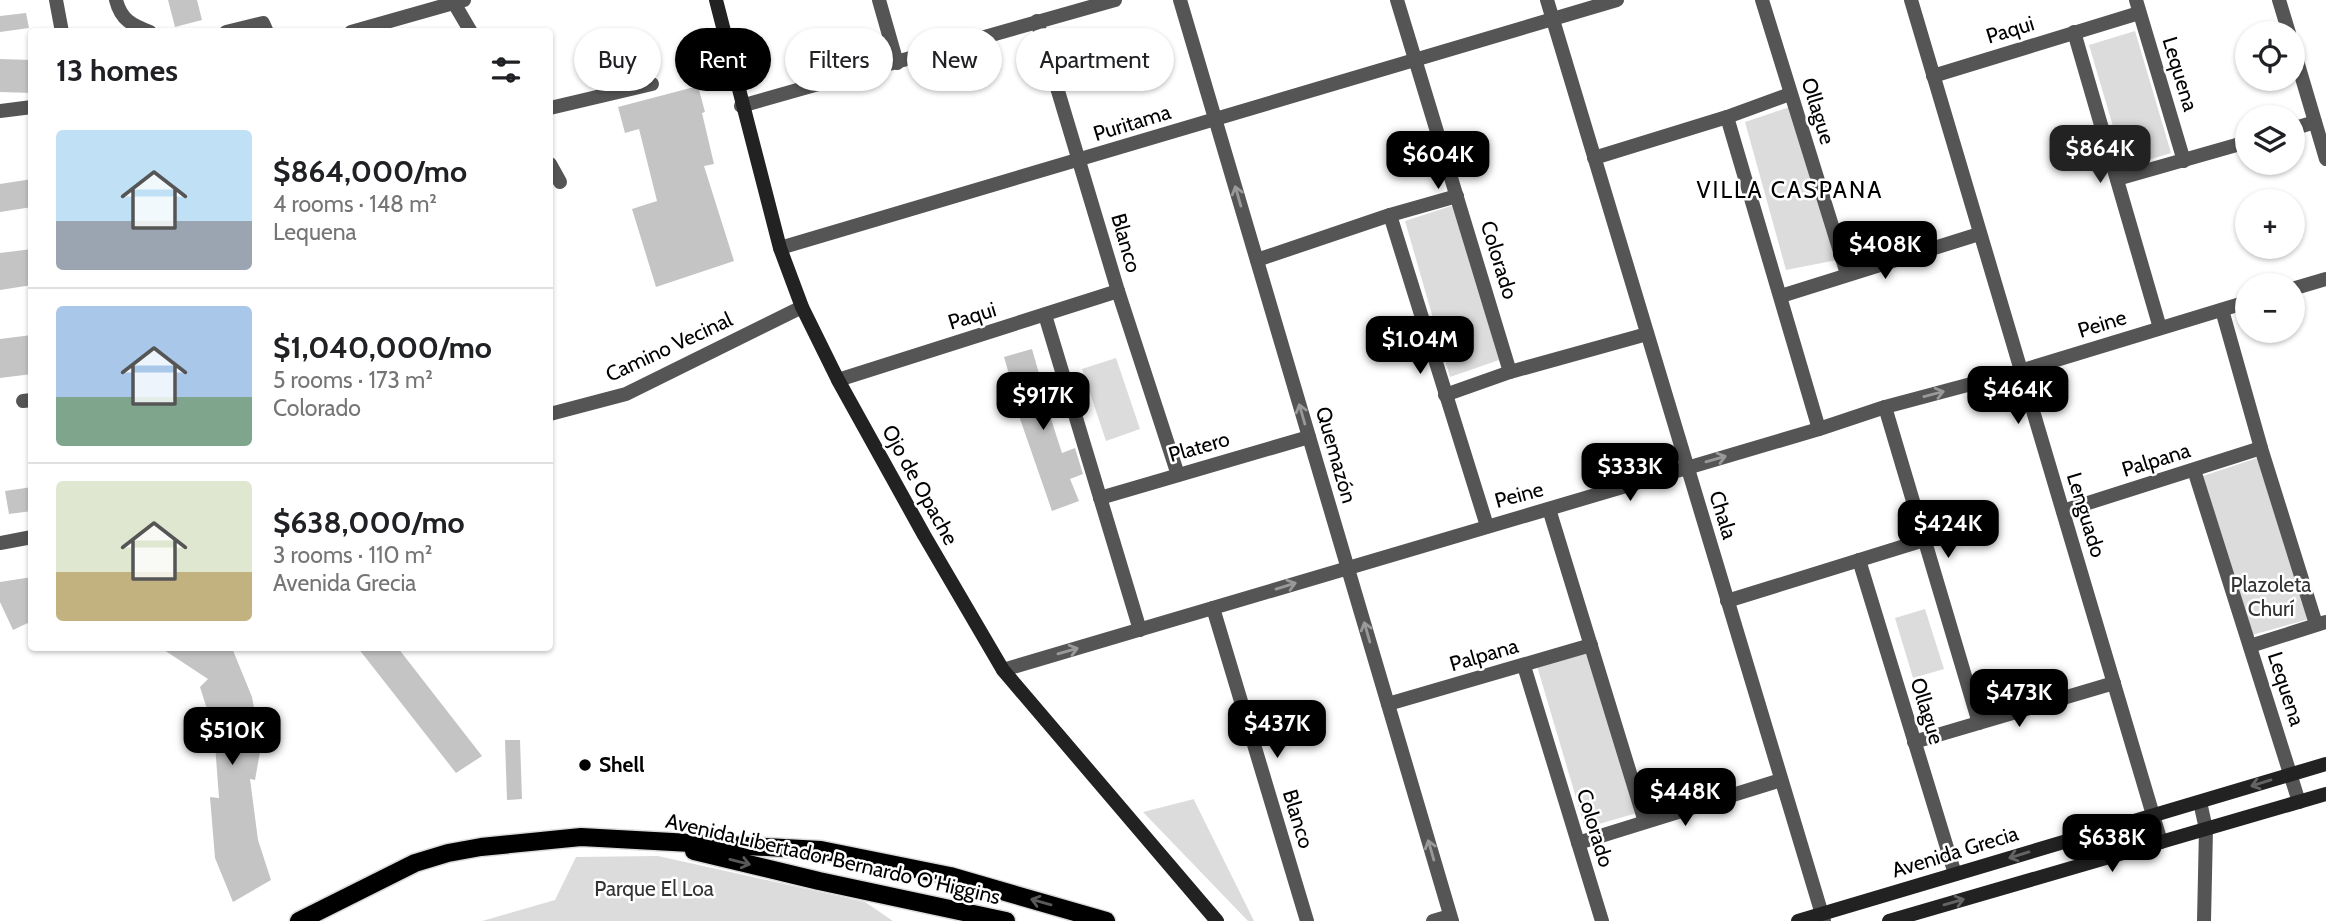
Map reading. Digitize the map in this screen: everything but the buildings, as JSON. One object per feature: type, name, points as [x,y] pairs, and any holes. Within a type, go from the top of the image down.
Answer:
[{"type":"main road","name":"Ojo de Opache","points":[[716,0],[741,106],[780,248],[802,307],[838,380],[923,535],[1003,670],[1217,921]]},
{"type":"main road","name":"Avenida Grecia","points":[[1798,921],[1823,918],[1955,874],[2326,764]]},
{"type":"main road","points":[[1889,921],[2326,794]]},
{"type":"main road","name":"Avenida Libertador Bernardo O'Higgins","points":[[299,921],[415,863],[448,853],[582,837],[821,850],[950,876],[1106,921]]},
{"type":"main road","name":"Avenida Libertador Bernardo O'Higgins","points":[[650,841],[1006,921]]},
{"type":"street","points":[[56,0],[61,28]]},
{"type":"street","points":[[116,0],[119,12],[130,24],[140,28]]},
{"type":"street","points":[[879,0],[897,63]]},
{"type":"street","points":[[741,106],[1115,0]]},
{"type":"street","name":"Quemazón","points":[[1180,0],[1451,918]]},
{"type":"street","name":"Colorado","points":[[1397,0],[1510,372]]},
{"type":"street","name":"Chala","points":[[1547,0],[1823,918]]},
{"type":"street","name":"Puritama","points":[[780,248],[1617,0]]},
{"type":"street","name":"Ollague","points":[[1762,0],[1847,274]]},
{"type":"street","name":"Lenguado","points":[[1911,0],[2161,842]]},
{"type":"street","points":[[2280,0],[2286,21]]},
{"type":"street","points":[[365,28],[459,1],[469,28]]},
{"type":"street","name":"Paqui","points":[[1933,76],[2074,32],[2137,6]]},
{"type":"street","name":"Lequena","points":[[2137,6],[2185,161]]},
{"type":"street","name":"Blanco","points":[[1037,21],[1118,291],[1178,475]]},
{"type":"street","points":[[242,28],[263,23],[265,28]]},
{"type":"street","points":[[2074,32],[2160,328]]},
{"type":"street","points":[[2305,88],[2323,139],[2326,159]]},
{"type":"street","points":[[553,107],[622,91]]},
{"type":"street","points":[[1594,158],[1727,117],[1790,94]]},
{"type":"street","points":[[0,111],[28,108]]},
{"type":"street","points":[[1727,117],[1819,429]]},
{"type":"street","points":[[2305,125],[2315,122]]},
{"type":"street","points":[[2117,180],[2235,146]]},
{"type":"street","points":[[553,169],[560,182]]},
{"type":"street","points":[[1257,260],[1390,215],[1457,196]]},
{"type":"street","points":[[1390,215],[1487,526]]},
{"type":"street","points":[[1781,296],[1979,234]]},
{"type":"street","points":[[2305,285],[2326,279]]},
{"type":"street","name":"Paqui","points":[[838,380],[1118,291]]},
{"type":"street","name":"Peine","points":[[1003,670],[1819,429],[1885,407],[2020,371],[2235,306]]},
{"type":"street","name":"Camino Vecinal","points":[[553,413],[626,394],[802,307]]},
{"type":"street","points":[[2222,310],[2261,448],[2321,623],[2250,646]]},
{"type":"street","points":[[1045,315],[1140,630]]},
{"type":"street","points":[[1444,395],[1510,372],[1647,334]]},
{"type":"street","points":[[1885,407],[1979,723]]},
{"type":"street","name":"Platero","points":[[1100,498],[1309,437]]},
{"type":"street","name":"Palpana","points":[[2063,511],[2261,448]]},
{"type":"street","name":"Lequena","points":[[2194,470],[2299,802]]},
{"type":"street","points":[[1549,509],[1646,822]]},
{"type":"street","points":[[0,543],[28,538]]},
{"type":"street","points":[[1727,601],[1924,540]]},
{"type":"street","name":"Ollague","points":[[1859,560],[1955,874]]},
{"type":"street","name":"Blanco","points":[[1213,608],[1307,921]]},
{"type":"street","name":"Palpana","points":[[1388,704],[1591,645]]},
{"type":"street","name":"Colorado","points":[[1524,666],[1602,921]]},
{"type":"street","points":[[1914,742],[2114,683]]},
{"type":"street","points":[[1578,843],[1781,780]]},
{"type":"street","points":[[2200,802],[2206,829],[2204,921]]},
{"type":"street","points":[[1433,921],[1451,918]]},
{"type":"green space","points":[[2135,31],[2171,153],[2125,167],[2089,45]]},
{"type":"green space","points":[[1790,107],[1837,260],[1786,270],[1745,122]]},
{"type":"green space","points":[[1454,205],[1499,360],[1450,377],[1405,221]]},
{"type":"green space","points":[[1116,358],[1140,429],[1106,441],[1082,369]]},
{"type":"green space","name":"Plazoleta Churí","points":[[2257,458],[2309,619],[2252,635],[2203,476]]},
{"type":"green space","points":[[1925,609],[1944,669],[1913,678],[1895,618]]},
{"type":"green space","points":[[1589,652],[1637,813],[1585,828],[1537,666]]},
{"type":"green space","points":[[1194,799],[1254,921],[1248,921],[1143,812]]},
{"type":"green space","name":"Parque El Loa","points":[[658,856],[865,902],[893,921],[482,921],[555,900],[576,857]]},
{"type":"place","name":"Shell","points":[[585,765]]},
{"type":"district","name":"VILLA CASPANA","points":[[1790,190]]}]
